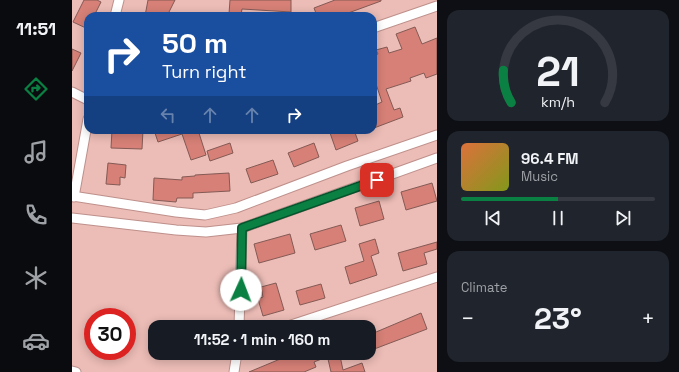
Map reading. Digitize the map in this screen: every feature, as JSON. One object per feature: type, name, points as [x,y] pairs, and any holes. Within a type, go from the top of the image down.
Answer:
[{"type":"street","points":[[116,12],[119,0]]},
{"type":"street","points":[[377,27],[437,6]]},
{"type":"street","points":[[72,92],[84,98]]},
{"type":"street","points":[[85,134],[73,196],[176,212],[212,213],[236,208],[347,166],[437,135]]},
{"type":"street","points":[[72,219],[184,231],[206,232],[242,228],[437,158]]},
{"type":"street","points":[[239,320],[242,228]]},
{"type":"street","points":[[306,320],[437,276]]},
{"type":"street","points":[[234,372],[236,360]]},
{"type":"street","points":[[72,371],[76,372]]},
{"type":"building","points":[[84,0],[97,0],[101,2],[96,12],[84,12],[84,27],[73,22]]},
{"type":"building","points":[[148,0],[175,0],[169,12],[146,12]]},
{"type":"building","points":[[230,0],[291,0],[291,12],[242,9],[242,12],[229,12]]},
{"type":"building","points":[[335,0],[381,0],[351,12],[316,12],[314,8]]},
{"type":"building","points":[[415,27],[422,44],[437,38],[437,74],[426,78],[424,73],[410,78],[411,81],[386,89],[394,110],[400,108],[403,117],[377,127],[377,104],[382,102],[377,87],[377,50],[387,47],[389,53],[402,49],[396,34]]},
{"type":"building","points":[[72,49],[81,53],[72,71]]},
{"type":"building","points":[[112,134],[143,134],[142,149],[111,148]]},
{"type":"building","points":[[155,134],[182,134],[158,142]]},
{"type":"building","points":[[182,134],[199,134],[206,155],[191,160]]},
{"type":"building","points":[[330,134],[355,134],[358,141],[336,150]]},
{"type":"building","points":[[230,143],[233,153],[210,161],[207,151]]},
{"type":"building","points":[[314,143],[319,157],[294,167],[288,153]]},
{"type":"building","points":[[273,160],[278,174],[251,183],[246,169]]},
{"type":"building","points":[[108,163],[126,165],[125,178],[120,177],[120,185],[106,184]]},
{"type":"building","points":[[229,173],[230,191],[193,193],[193,198],[177,198],[176,202],[153,200],[154,178],[182,180],[182,177],[195,175]]},
{"type":"building","points":[[432,183],[437,201],[406,210],[401,192]]},
{"type":"building","points":[[379,201],[384,219],[360,226],[355,208]]},
{"type":"building","points":[[341,225],[346,241],[315,250],[310,234]]},
{"type":"building","points":[[290,234],[295,253],[259,263],[254,244]]},
{"type":"building","points":[[375,239],[379,253],[371,256],[377,275],[350,284],[345,267],[364,261],[359,244]]},
{"type":"building","points":[[437,242],[437,249],[424,253],[427,264],[403,271],[398,253]]},
{"type":"building","points":[[276,283],[284,310],[263,316],[258,299],[263,297],[261,287]]},
{"type":"building","points":[[321,284],[325,298],[300,305],[296,291]]},
{"type":"building","points":[[421,313],[427,329],[376,348],[376,332]]},
{"type":"building","points":[[278,360],[319,360],[314,362],[316,367],[304,372],[249,372]]},
{"type":"building","points":[[328,360],[341,360],[343,370],[362,363],[365,372],[331,372]]},
{"type":"route","points":[[241,290],[242,228],[377,180]]}]
